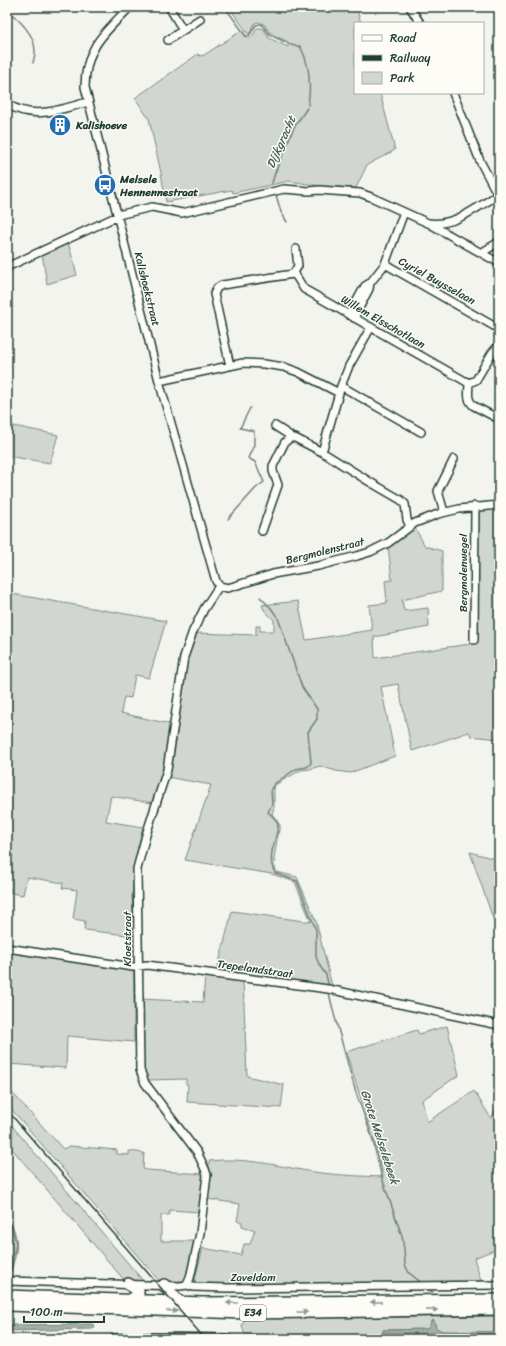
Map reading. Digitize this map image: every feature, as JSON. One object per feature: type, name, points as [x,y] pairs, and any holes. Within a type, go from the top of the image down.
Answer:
[{"type":"highway","points":[[128,1284],[138,1290],[138,1295],[129,1300]]},
{"type":"highway","points":[[164,1286],[179,1302]]},
{"type":"highway","name":"E34","points":[[7,1296],[179,1302],[288,1303],[499,1300]]},
{"type":"highway","name":"E34","points":[[7,1305],[245,1313],[499,1309]]},
{"type":"main road","points":[[115,1339],[226,1339]]},
{"type":"street","name":"Kalishoekstraat","points":[[130,7],[104,32],[94,48],[88,62],[85,87],[159,381],[219,586]]},
{"type":"street","points":[[168,7],[183,30]]},
{"type":"street","points":[[410,7],[419,22]]},
{"type":"street","points":[[168,40],[200,19]]},
{"type":"street","points":[[428,223],[449,223],[498,196],[480,161],[453,94]]},
{"type":"street","points":[[7,104],[23,112],[38,114],[88,102]]},
{"type":"street","points":[[7,267],[118,216],[152,207],[182,213],[284,189],[310,191],[319,190],[360,194],[371,197],[428,223],[499,263]]},
{"type":"street","name":"Cyriel Buysselaan","points":[[351,316],[369,289],[370,283],[385,264],[404,212]]},
{"type":"street","points":[[449,223],[447,230],[452,237]]},
{"type":"street","points":[[481,253],[499,242]]},
{"type":"street","points":[[230,366],[214,294],[217,288],[292,274],[298,266],[296,249]]},
{"type":"street","name":"Cyriel Buysselaan","points":[[385,264],[499,329]]},
{"type":"street","name":"Willem Elsschotlaan","points":[[292,274],[296,276],[304,289],[469,383]]},
{"type":"street","points":[[322,452],[340,390],[349,366],[371,327]]},
{"type":"street","points":[[499,345],[492,353],[476,380],[469,383],[468,399],[471,404],[499,419]]},
{"type":"street","points":[[159,381],[244,363],[284,367],[340,390],[421,432]]},
{"type":"street","points":[[275,426],[289,435],[290,438]]},
{"type":"street","points":[[262,531],[278,485],[273,471],[273,466],[285,442],[290,438],[295,438],[322,452],[401,500],[405,504],[407,520],[410,526]]},
{"type":"street","points":[[444,512],[438,491],[454,460]]},
{"type":"street","name":"Bergmolenstraat","points":[[219,586],[228,588],[265,576],[318,566],[363,554],[388,543],[410,526],[424,519],[444,512],[475,506],[499,505]]},
{"type":"street","name":"Bergmolenwegel","points":[[474,640],[475,506]]},
{"type":"street","name":"Kloetstraat","points":[[186,1285],[190,1278],[200,1233],[206,1175],[205,1169],[197,1152],[155,1098],[142,1076],[139,1062],[137,869],[140,854],[167,770],[184,657],[188,642],[204,609],[219,586]]},
{"type":"street","name":"Trepelandstraat","points":[[7,948],[133,967],[146,965],[328,989],[499,1025]]},
{"type":"street","name":"Zaveldam","points":[[7,1281],[253,1288],[499,1285]]},
{"type":"green space","points":[[229,7],[356,7],[361,22],[354,22],[354,94],[380,94],[395,150],[367,165],[356,188],[320,186],[289,181],[233,193],[232,190],[166,202],[149,119],[135,98],[198,54],[200,56],[204,55],[241,31],[248,39],[252,37],[257,28],[263,28],[269,38],[288,47],[288,42],[270,33],[264,24],[258,22],[255,23],[248,34]]},
{"type":"green space","points":[[68,242],[77,275],[47,284],[42,254]]},
{"type":"green space","points":[[7,409],[9,425],[58,435],[50,463],[7,456]]},
{"type":"green space","points":[[499,508],[499,739],[471,736],[469,732],[412,751],[398,684],[381,687],[395,756],[350,773],[336,771],[320,766],[301,770],[275,785],[274,790],[274,807],[272,814],[280,825],[274,859],[275,868],[277,872],[297,877],[316,921],[332,986],[217,971],[232,911],[311,922],[295,882],[272,874],[185,860],[211,785],[167,777],[187,655],[195,633],[256,635],[256,626],[260,626],[260,631],[274,631],[274,620],[264,610],[262,605],[298,601],[306,640],[372,630],[369,605],[387,603],[385,581],[392,580],[388,546],[414,526],[425,546],[442,551],[442,591],[402,600],[404,611],[428,608],[429,627],[374,637],[375,658],[476,643],[476,509]]},
{"type":"green space","points":[[7,593],[166,621],[149,678],[135,675],[131,698],[124,697],[121,713],[170,724],[162,775],[152,803],[111,796],[106,821],[143,827],[135,860],[132,897],[135,936],[84,930],[85,921],[73,919],[77,890],[62,888],[63,883],[27,877],[23,895],[11,893],[11,889],[7,889]]},
{"type":"green space","points":[[470,852],[499,860],[499,936]]},
{"type":"green space","points":[[7,952],[134,970],[134,1042],[67,1036],[66,1068],[7,1064]]},
{"type":"green space","points":[[205,975],[243,981],[247,1076],[284,1085],[281,1108],[187,1102],[188,1085],[186,1084],[186,1079],[148,1080],[143,1072],[140,999],[203,1002]]},
{"type":"green space","points":[[447,1026],[459,1075],[422,1100],[427,1122],[474,1091],[491,1118],[499,1103],[499,1248],[474,1258],[481,1281],[196,1285],[194,1283],[203,1248],[241,1255],[244,1244],[250,1244],[255,1230],[242,1226],[242,1222],[237,1221],[240,1204],[207,1199],[209,1161],[246,1161],[307,1171],[383,1177],[379,1157],[346,1052],[417,1030],[419,1034]]},
{"type":"green space","points":[[495,1028],[499,1028],[499,1065],[493,1043],[498,1042]]},
{"type":"green space","points":[[7,1087],[63,1149],[70,1146],[117,1150],[117,1154],[129,1155],[129,1151],[144,1153],[143,1169],[203,1174],[200,1212],[170,1210],[169,1215],[161,1215],[161,1241],[194,1241],[187,1273],[183,1281],[160,1282],[7,1104]]},
{"type":"green space","points":[[7,1120],[144,1282],[125,1281],[7,1143]]},
{"type":"green space","points":[[7,1212],[17,1244],[15,1258],[9,1277],[7,1277]]},
{"type":"green space","points":[[499,1316],[499,1332],[442,1331],[436,1328],[434,1321],[427,1329],[383,1330],[383,1336],[381,1339],[246,1335],[242,1325],[245,1319]]},
{"type":"shaded area","points":[[434,1320],[436,1328],[442,1331],[499,1332],[499,1336],[383,1333],[383,1330],[427,1329],[430,1326],[431,1321]]},
{"type":"shaded area","points":[[92,1324],[95,1326],[93,1329],[7,1331],[7,1325]]},
{"type":"waterway","name":"Dijkgracht","points":[[225,7],[246,36],[249,36],[256,25],[261,24],[270,35],[294,46],[300,46],[308,67],[308,105]]},
{"type":"waterway","points":[[7,10],[26,28],[32,39],[35,51],[33,63]]},
{"type":"waterway","name":"Dijkgracht","points":[[272,183],[294,127],[307,108]]},
{"type":"waterway","name":"Dijkgracht","points":[[276,195],[281,212],[287,222]]},
{"type":"waterway","name":"Grote Melselebeek","points":[[228,519],[256,488],[264,482],[255,462],[248,458],[254,445],[254,431],[240,428],[250,408]]},
{"type":"waterway","name":"Grote Melselebeek","points":[[260,597],[278,618],[302,687],[317,709],[317,719],[308,732],[311,763],[307,767],[296,769],[274,784],[271,789],[272,804],[268,812],[277,822],[278,826],[272,851],[272,865],[275,873],[297,881],[316,930],[316,957],[326,975],[329,987]]},
{"type":"waterway","name":"Grote Melselebeek","points":[[329,993],[356,1093],[372,1137],[382,1178],[402,1236],[405,1265],[409,1273],[422,1283]]},
{"type":"waterway","points":[[7,1216],[13,1230],[16,1244],[9,1278]]},
{"type":"waterway","points":[[425,1290],[433,1292]]},
{"type":"waterway","points":[[7,1313],[7,1322]]},
{"type":"railway","points":[[7,1110],[205,1339]]},
{"type":"place","name":"Kalishoeve","points":[[60,125]]},
{"type":"place","name":"Melsele Hennennestraat","points":[[105,185]]}]
